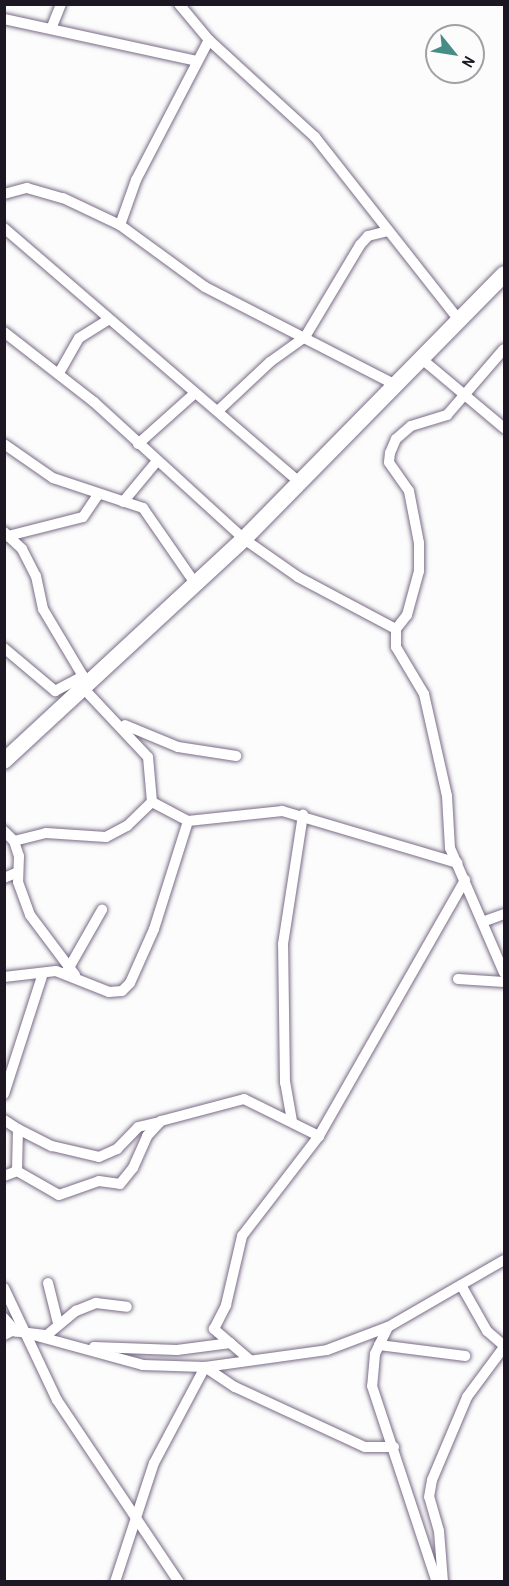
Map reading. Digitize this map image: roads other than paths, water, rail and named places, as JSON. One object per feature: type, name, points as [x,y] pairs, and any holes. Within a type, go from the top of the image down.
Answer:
[{"type":"highway","points":[[5,760],[84,683],[244,539],[423,360],[504,274]]},
{"type":"street","points":[[51,29],[61,4]]},
{"type":"street","points":[[179,4],[209,40],[315,137],[460,321]]},
{"type":"street","points":[[4,19],[196,61]]},
{"type":"street","points":[[120,225],[136,180],[196,61],[209,40]]},
{"type":"street","points":[[4,194],[27,188],[63,198],[120,225],[205,287],[396,385]]},
{"type":"street","points":[[4,228],[194,394],[220,409],[299,482]]},
{"type":"street","points":[[220,409],[270,362],[305,337],[360,245],[368,237],[388,231]]},
{"type":"street","points":[[59,373],[78,338],[108,320]]},
{"type":"street","points":[[4,332],[59,373],[244,539],[298,577],[396,629]]},
{"type":"street","points":[[504,349],[468,396],[447,415],[411,426],[396,439],[389,462],[399,473],[414,506],[419,543],[416,582],[407,615],[396,629],[396,647],[424,694],[457,863],[485,921],[504,973]]},
{"type":"street","points":[[423,360],[504,428]]},
{"type":"street","points":[[138,444],[194,394]]},
{"type":"street","points":[[4,444],[53,478],[98,495],[143,508],[195,583]]},
{"type":"street","points":[[123,502],[157,461]]},
{"type":"street","points":[[5,535],[83,517],[98,495]]},
{"type":"street","points":[[5,535],[22,549],[36,576],[43,609],[84,683],[107,714],[148,757],[152,802]]},
{"type":"street","points":[[4,648],[55,691],[84,683]]},
{"type":"street","points":[[107,714],[134,730],[178,747],[237,756]]},
{"type":"street","points":[[152,802],[188,821],[282,811],[303,815],[335,829],[457,863]]},
{"type":"street","points":[[14,841],[46,833],[105,837],[127,826],[152,802]]},
{"type":"street","points":[[292,1121],[285,1083],[283,944],[303,815]]},
{"type":"street","points":[[4,831],[14,841],[18,872],[30,915],[70,972],[109,992],[122,991],[130,983],[154,929],[188,821]]},
{"type":"street","points":[[4,878],[18,872]]},
{"type":"street","points":[[250,1360],[214,1329],[226,1305],[242,1236],[319,1136],[465,880]]},
{"type":"street","points":[[70,972],[102,910]]},
{"type":"street","points":[[485,921],[504,914]]},
{"type":"street","points":[[4,977],[42,976],[70,972]]},
{"type":"street","points":[[5,1089],[42,976]]},
{"type":"street","points":[[458,979],[504,982]]},
{"type":"street","points":[[4,1120],[18,1130],[52,1146],[99,1157],[117,1149],[138,1127],[244,1099],[269,1115],[292,1121],[319,1136]]},
{"type":"street","points":[[17,1171],[59,1195],[99,1181],[120,1184],[133,1168],[142,1144],[161,1121]]},
{"type":"street","points":[[17,1171],[18,1130]]},
{"type":"street","points":[[4,1176],[17,1171]]},
{"type":"street","points":[[4,1318],[21,1332],[143,1365],[205,1367],[327,1350],[388,1327],[504,1260]]},
{"type":"street","points":[[48,1284],[58,1323]]},
{"type":"street","points":[[415,1514],[431,1488],[467,1397],[504,1346],[487,1331],[461,1285]]},
{"type":"street","points":[[4,1288],[21,1332],[57,1400],[179,1581]]},
{"type":"street","points":[[4,1335],[21,1332],[47,1335],[58,1323],[96,1303],[127,1307]]},
{"type":"street","points":[[388,1327],[379,1345],[372,1386],[394,1447],[436,1581]]},
{"type":"street","points":[[56,1341],[177,1350],[231,1343]]},
{"type":"street","points":[[379,1345],[465,1356]]},
{"type":"street","points":[[205,1367],[235,1387],[365,1447],[394,1447]]},
{"type":"street","points":[[115,1581],[154,1463],[205,1367]]},
{"type":"street","points":[[431,1488],[443,1581]]}]
